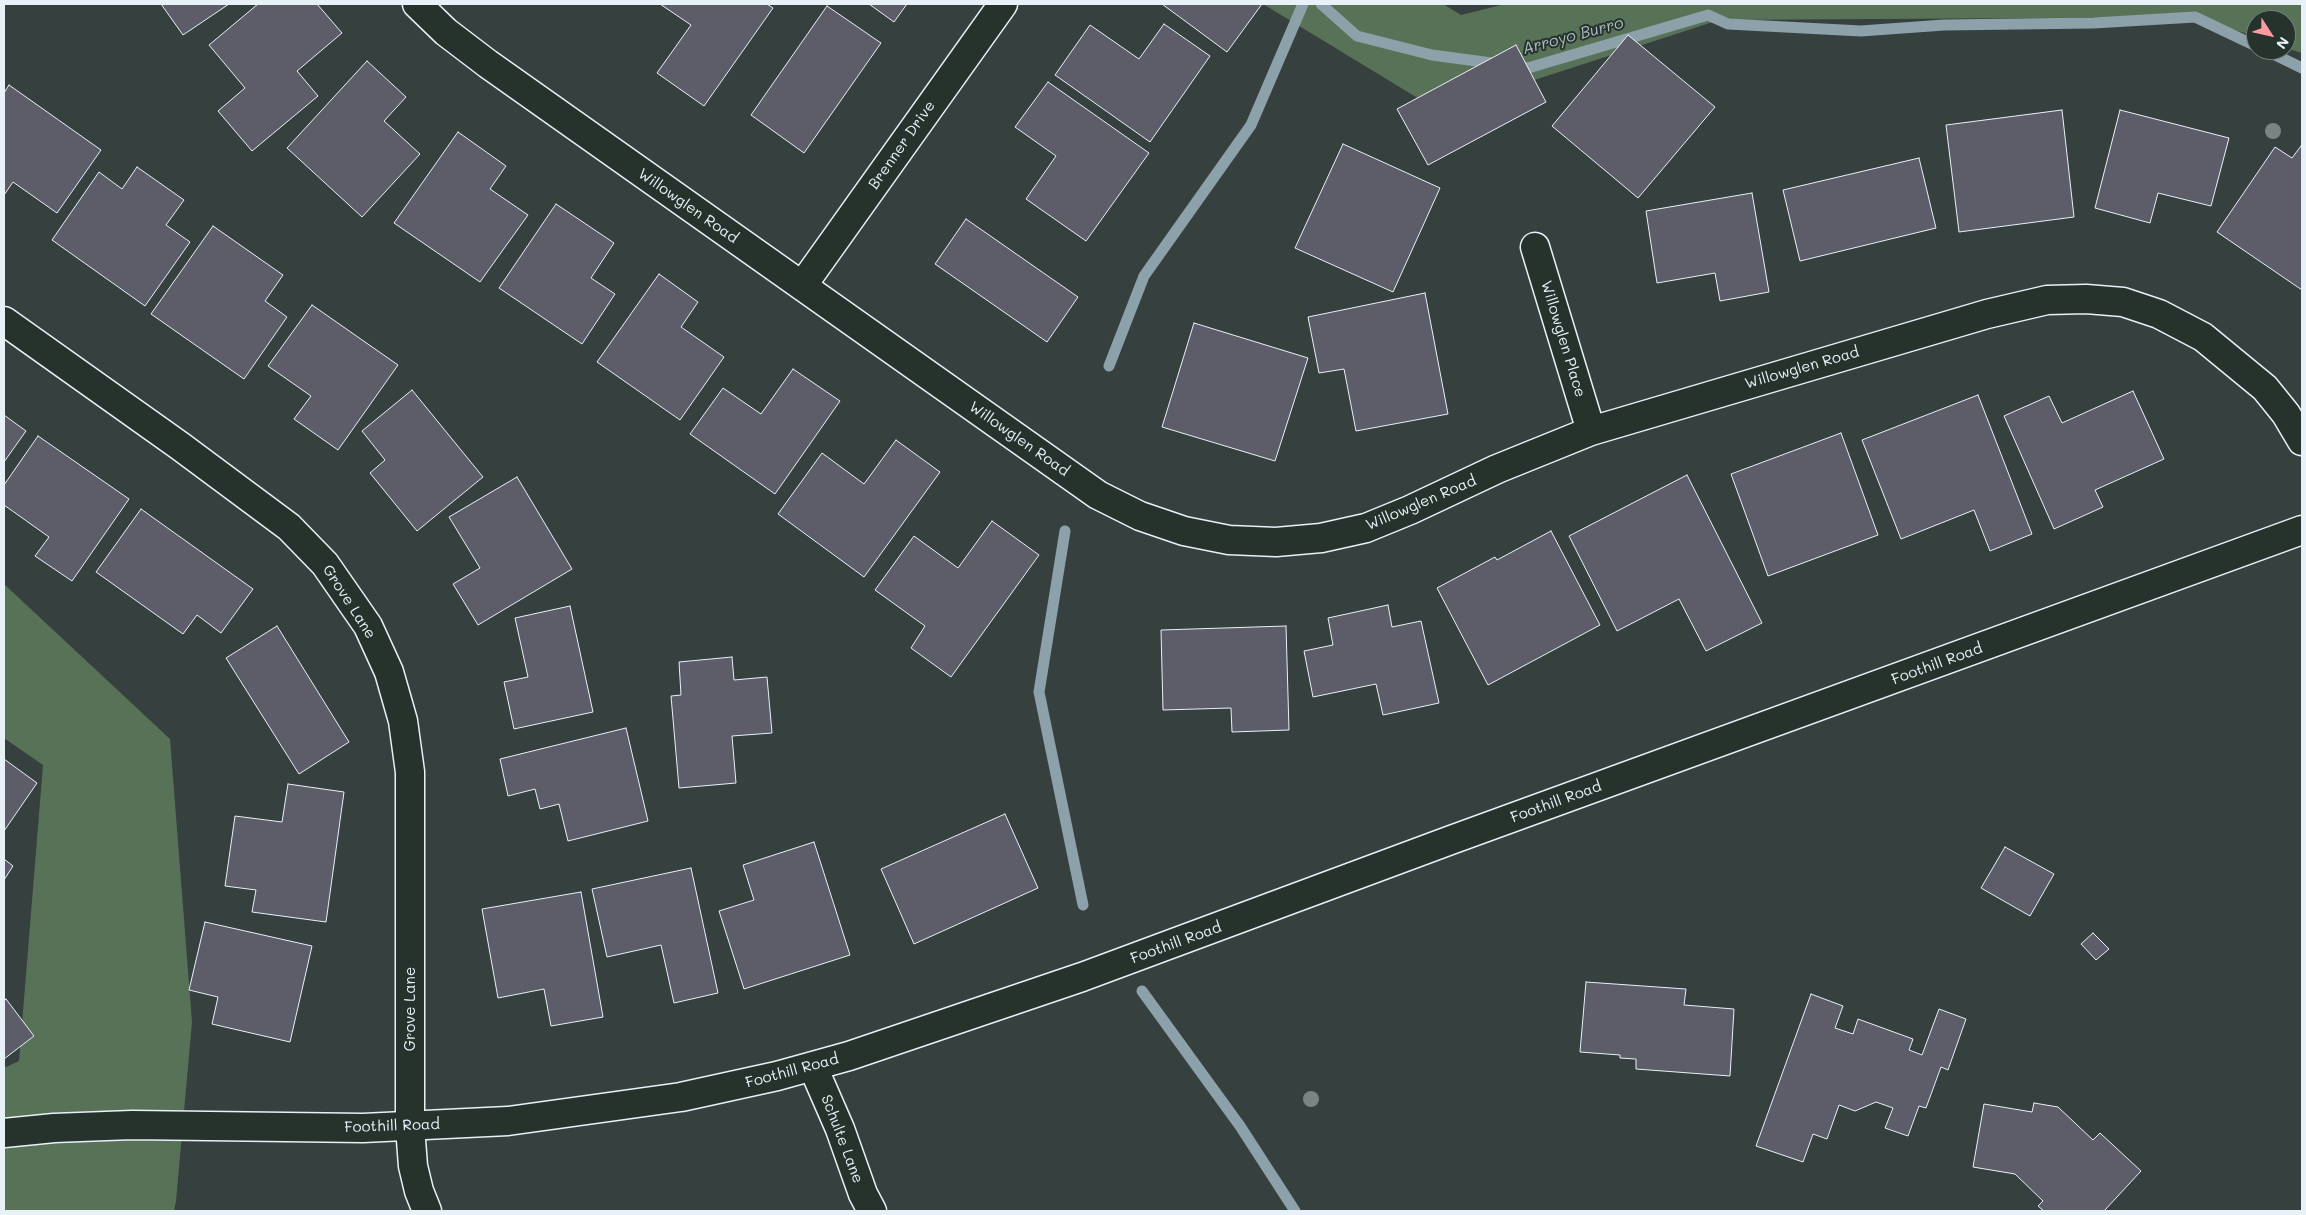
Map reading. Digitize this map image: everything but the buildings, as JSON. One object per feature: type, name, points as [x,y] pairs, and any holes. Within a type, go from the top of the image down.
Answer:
[{"type":"street","name":"Willowglen Road","points":[[417,4],[446,32],[488,64],[1098,495],[1140,516],[1184,531],[1229,540],[1276,542],[1322,538],[1366,528],[1410,510],[1497,469],[1591,431],[1987,314],[2047,300],[2086,299],[2122,302],[2159,314],[2203,337],[2264,388],[2286,414],[2302,441]]},
{"type":"street","name":"Brenner Drive","points":[[802,286],[1003,4]]},
{"type":"street","name":"Willowglen Place","points":[[1535,248],[1591,431]]},
{"type":"street","name":"Grove Lane","points":[[4,321],[180,446],[289,527],[325,564],[368,626],[389,672],[403,721],[410,772],[410,1127],[413,1166],[427,1211]]},
{"type":"street","name":"Foothill Road","points":[[4,1133],[54,1128],[132,1125],[410,1127],[508,1121],[681,1097],[814,1066],[980,1013],[1090,974],[1451,840],[2302,530]]},
{"type":"street","name":"Schulte Lane","points":[[814,1066],[840,1129],[863,1194],[872,1211]]},
{"type":"green space","points":[[1263,4],[1443,4],[1461,15],[1505,4],[2301,4],[2302,53],[2296,51],[2296,10],[2246,10],[2246,34],[2195,17],[1719,20],[1439,111]]},
{"type":"green space","points":[[4,584],[170,739],[192,1022],[174,1211],[4,1211],[4,1068],[19,1061],[43,765],[4,738]]},
{"type":"waterway","points":[[1109,366],[1144,276],[1251,125],[1303,4]]},
{"type":"waterway","name":"Arroyo Burro","points":[[1321,4],[1357,36],[1432,55],[1499,64]]},
{"type":"waterway","name":"Arroyo Burro","points":[[1515,66],[1528,68],[1708,15],[1728,24],[1861,31],[1944,25],[2094,23],[2195,17],[2246,41]]},
{"type":"waterway","name":"Arroyo Burro","points":[[2286,60],[2302,68]]},
{"type":"waterway","points":[[1065,531],[1039,692],[1083,905]]},
{"type":"waterway","points":[[1142,991],[1240,1126],[1295,1211]]}]
